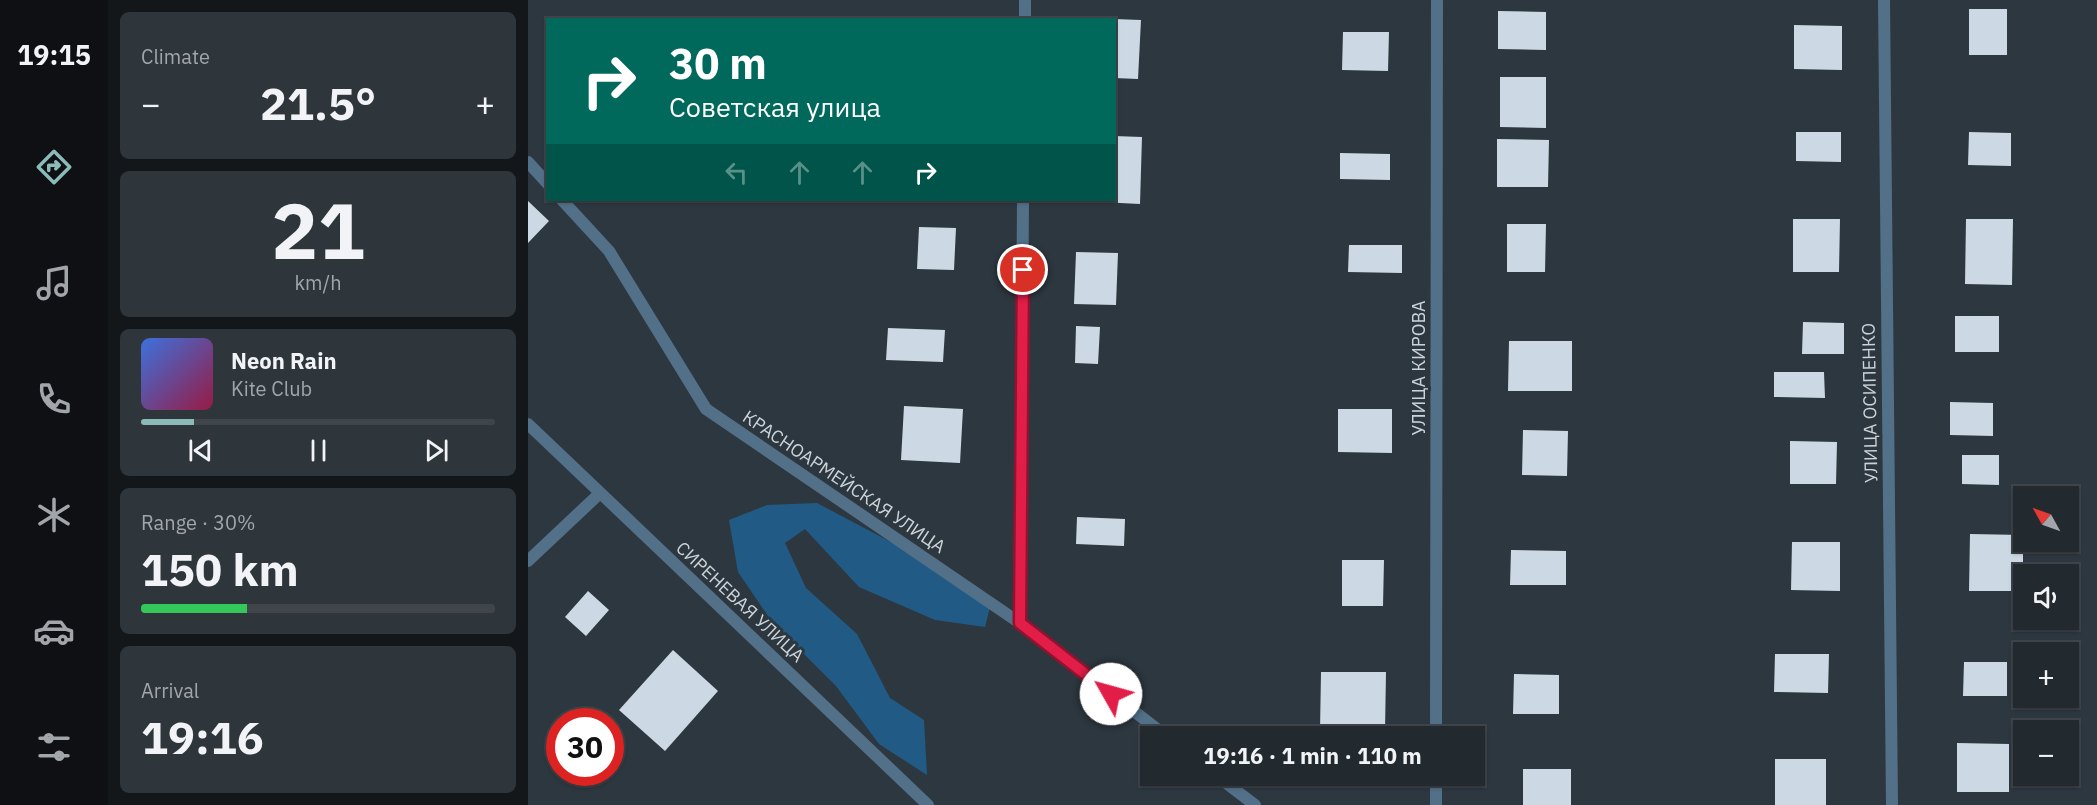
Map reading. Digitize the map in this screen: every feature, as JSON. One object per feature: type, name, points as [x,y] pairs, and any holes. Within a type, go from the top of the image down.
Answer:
[{"type":"street","points":[[1025,0],[1025,18]]},
{"type":"street","name":"УЛИЦА КИРОВА","points":[[1436,726],[1437,0]]},
{"type":"street","name":"УЛИЦА ОСИПЕНКО","points":[[1884,0],[1892,805]]},
{"type":"street","points":[[528,162],[546,182]]},
{"type":"street","name":"КРАСНОАРМЕЙСКАЯ УЛИЦА","points":[[563,201],[609,251],[706,409],[1020,623],[1153,726]]},
{"type":"street","points":[[1020,623],[1023,201]]},
{"type":"street","name":"СИРЕНЕВАЯ УЛИЦА","points":[[528,424],[928,805]]},
{"type":"street","points":[[528,561],[599,494]]},
{"type":"street","points":[[1230,786],[1255,805]]},
{"type":"street","points":[[1436,786],[1436,805]]},
{"type":"shaded area","points":[[817,503],[921,558],[990,607],[985,627],[935,620],[859,587],[805,529],[785,543],[806,588],[857,634],[890,698],[924,720],[927,775],[879,744],[836,686],[772,622],[738,572],[729,520],[767,505]]},
{"type":"building","points":[[1969,9],[2007,9],[2007,55],[1969,55]]},
{"type":"building","points":[[1498,11],[1546,12],[1546,50],[1498,49]]},
{"type":"building","points":[[1116,19],[1141,20],[1138,79],[1116,78]]},
{"type":"building","points":[[1794,25],[1842,26],[1842,70],[1794,69]]},
{"type":"building","points":[[1343,32],[1389,32],[1388,71],[1342,70]]},
{"type":"building","points":[[1500,77],[1546,77],[1546,128],[1500,127]]},
{"type":"building","points":[[1796,132],[1841,132],[1841,162],[1796,161]]},
{"type":"building","points":[[1969,132],[2011,133],[2011,166],[1968,165]]},
{"type":"building","points":[[1116,136],[1142,137],[1140,204],[1080,201],[1116,201]]},
{"type":"building","points":[[1497,139],[1549,140],[1548,187],[1497,187]]},
{"type":"building","points":[[1340,153],[1390,154],[1390,180],[1340,179]]},
{"type":"building","points":[[528,201],[549,221],[528,243]]},
{"type":"building","points":[[1793,219],[1840,219],[1839,272],[1793,272]]},
{"type":"building","points":[[1966,219],[2013,219],[2012,285],[1965,284]]},
{"type":"building","points":[[1507,224],[1546,224],[1545,272],[1507,272]]},
{"type":"building","points":[[919,227],[956,228],[954,270],[917,269]]},
{"type":"building","points":[[1349,245],[1402,245],[1402,273],[1348,272]]},
{"type":"building","points":[[1076,252],[1118,253],[1116,305],[1074,304]]},
{"type":"building","points":[[1955,316],[1999,316],[1999,352],[1955,352]]},
{"type":"building","points":[[1803,322],[1844,323],[1844,354],[1802,354]]},
{"type":"building","points":[[1076,326],[1100,327],[1098,364],[1075,363]]},
{"type":"building","points":[[888,328],[945,330],[943,362],[886,360]]},
{"type":"building","points":[[1509,341],[1572,341],[1572,391],[1508,391]]},
{"type":"building","points":[[1774,372],[1824,372],[1825,398],[1774,397]]},
{"type":"building","points":[[1950,402],[1993,403],[1993,436],[1950,435]]},
{"type":"building","points":[[904,406],[963,409],[960,463],[901,460]]},
{"type":"building","points":[[1338,409],[1392,409],[1392,453],[1338,452]]},
{"type":"building","points":[[1523,430],[1568,431],[1567,476],[1522,475]]},
{"type":"building","points":[[1790,441],[1837,442],[1836,484],[1790,484]]},
{"type":"building","points":[[1962,455],[1999,455],[1999,485],[1962,484]]},
{"type":"building","points":[[1077,517],[1125,519],[1124,546],[1076,544]]},
{"type":"building","points":[[1970,534],[2013,535],[2013,552],[2023,552],[2023,564],[2013,564],[2013,591],[1969,591]]},
{"type":"building","points":[[1792,542],[1840,542],[1840,591],[1791,590]]},
{"type":"building","points":[[1511,550],[1566,551],[1566,585],[1510,585]]},
{"type":"building","points":[[1342,560],[1384,560],[1383,606],[1342,606]]},
{"type":"building","points":[[588,591],[609,610],[586,636],[565,617]]},
{"type":"building","points":[[673,650],[718,691],[665,751],[624,714],[624,708],[621,708]]},
{"type":"building","points":[[1775,654],[1829,654],[1828,693],[1774,692]]},
{"type":"building","points":[[1964,662],[2007,662],[2007,696],[1963,696]]},
{"type":"building","points":[[1321,672],[1386,672],[1385,726],[1320,726]]},
{"type":"building","points":[[1514,674],[1559,675],[1559,714],[1513,714]]},
{"type":"building","points":[[1957,743],[2009,744],[2009,792],[1957,792]]},
{"type":"building","points":[[1775,759],[1826,759],[1826,805],[1775,805]]},
{"type":"building","points":[[1523,769],[1571,769],[1571,805],[1523,805]]},
{"type":"route","points":[[1023,270],[1020,623],[1111,694]]}]
